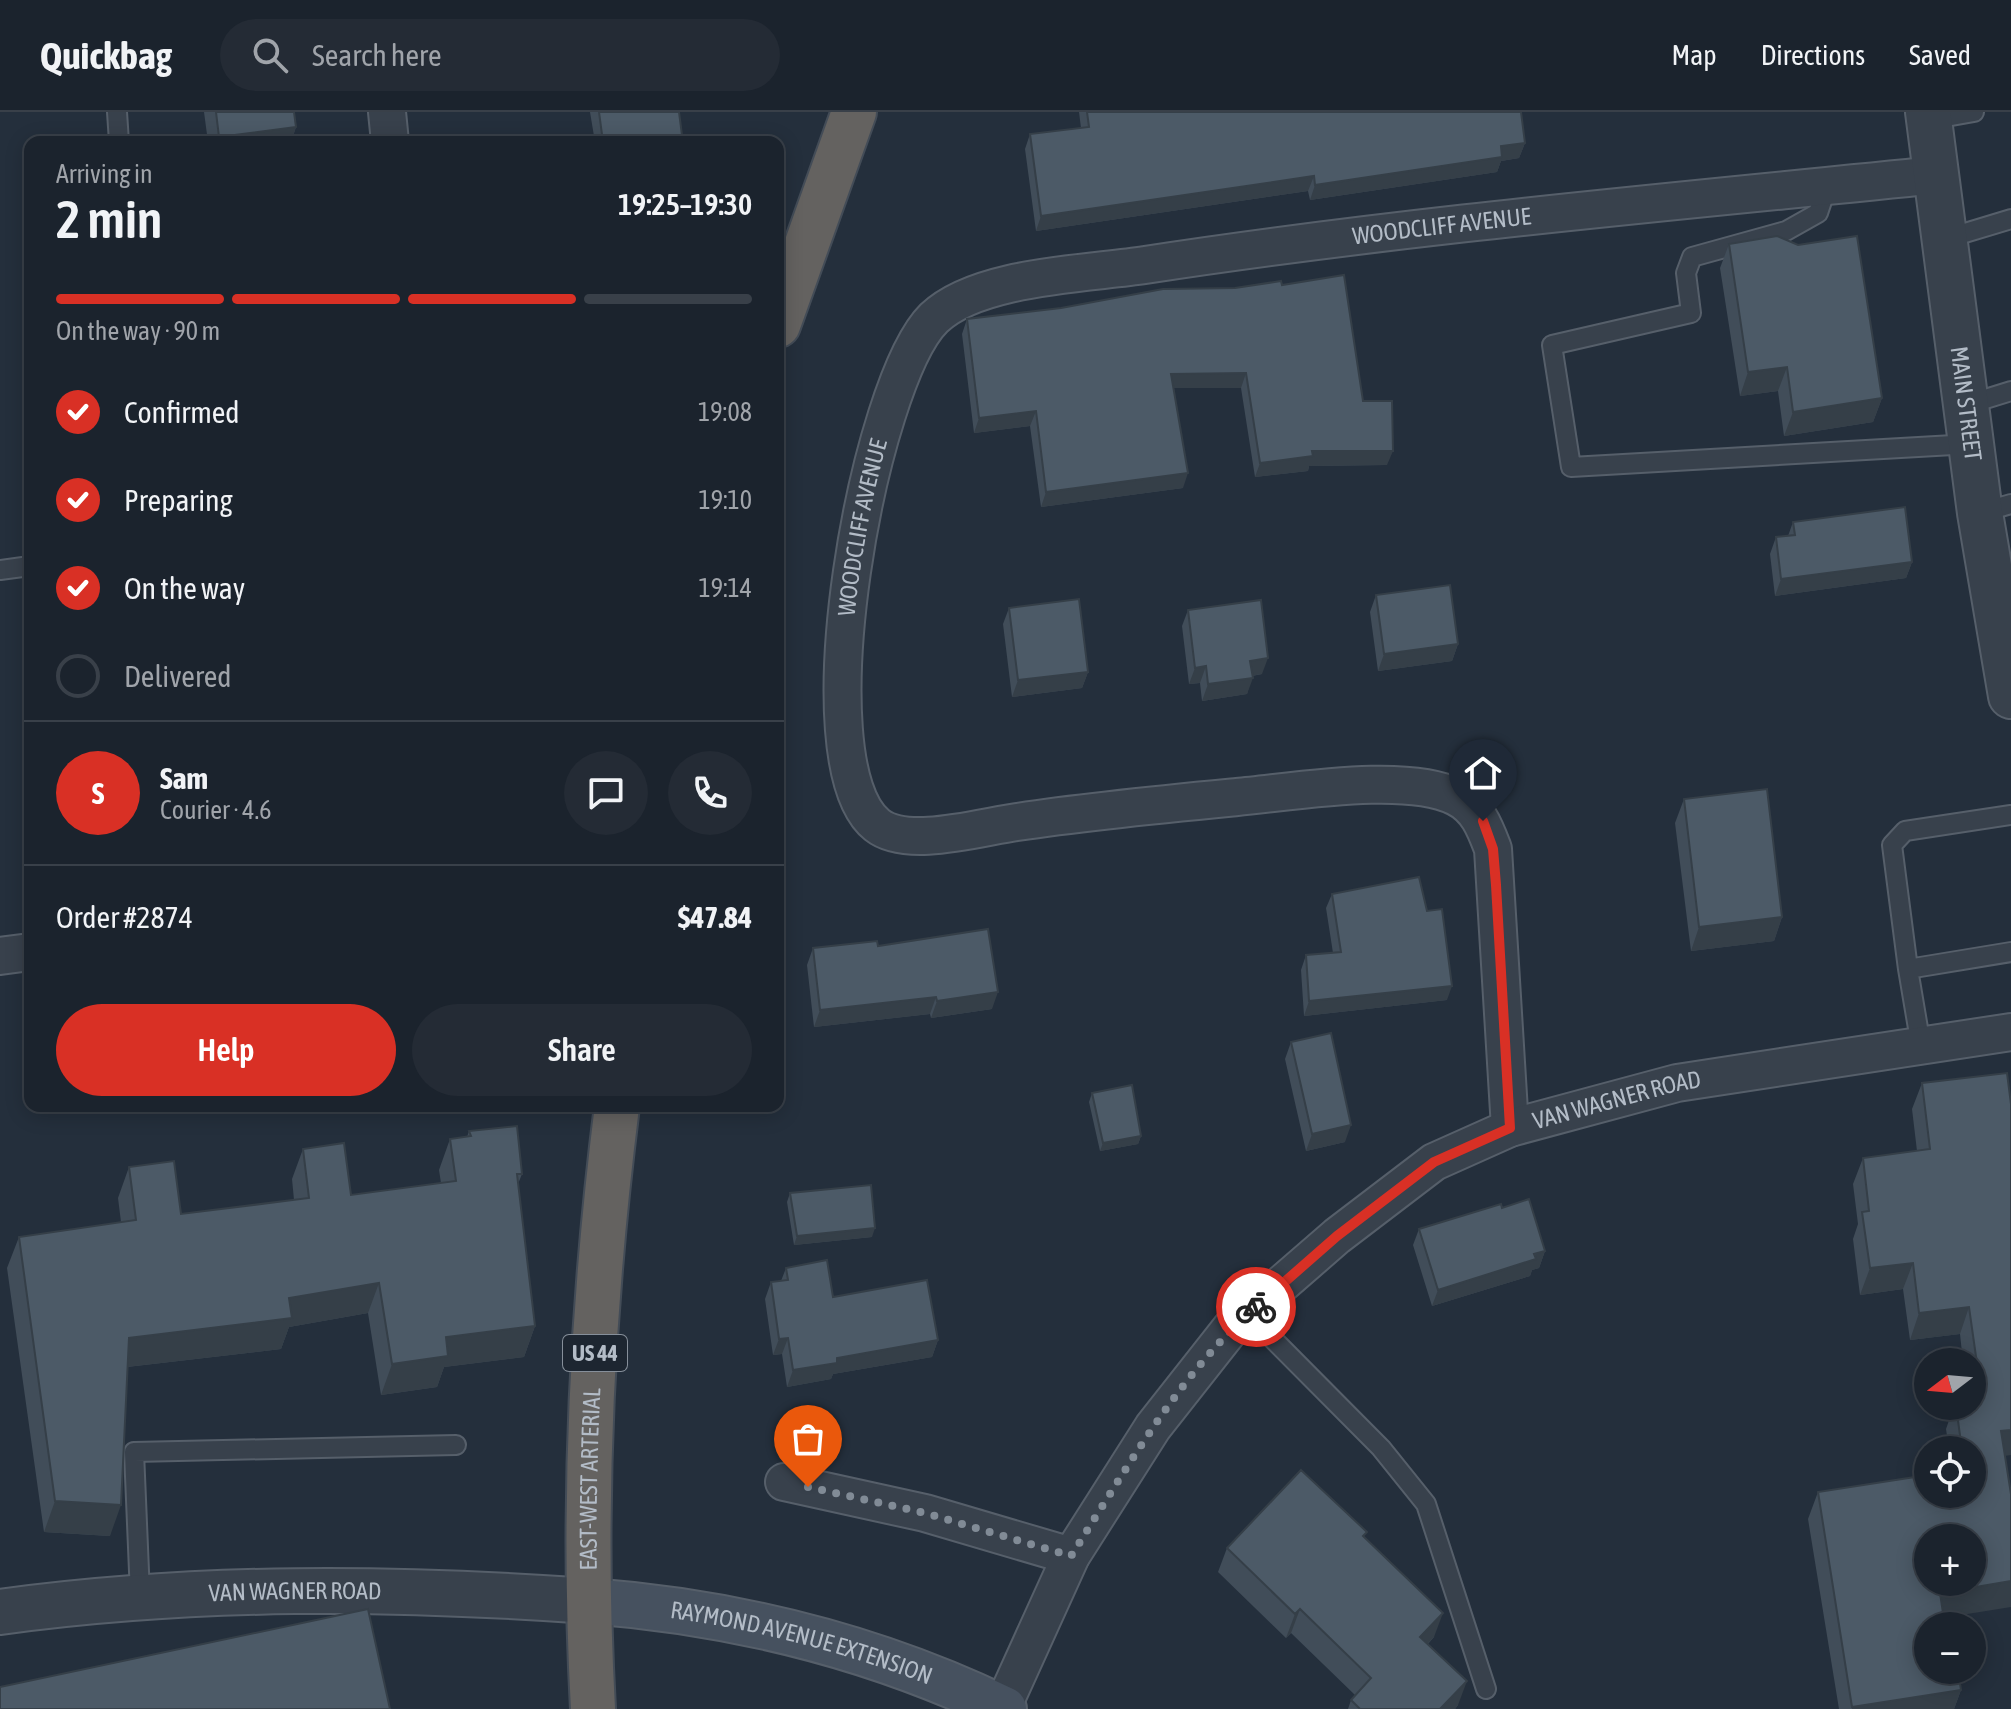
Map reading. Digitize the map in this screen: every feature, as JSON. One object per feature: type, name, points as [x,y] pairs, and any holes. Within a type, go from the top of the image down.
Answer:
[{"type":"highway","points":[[784,308],[854,112]]},
{"type":"highway","name":"EAST-WEST ARTERIAL","points":[[593,1709],[590,1601],[598,1312],[616,1112]]},
{"type":"main road","name":"RAYMOND AVENUE EXTENSION","points":[[590,1601],[661,1608],[793,1633],[934,1678],[1002,1709]]},
{"type":"street","points":[[387,112],[389,136]]},
{"type":"street","name":"MAIN STREET","points":[[1928,116],[1969,424],[1996,508],[2011,696]]},
{"type":"street","name":"WOODCLIFF AVENUE","points":[[1510,1128],[1493,849],[1483,821],[1460,799],[1433,789],[1345,787],[1078,814],[924,836],[891,832],[877,825],[866,812],[849,762],[844,635],[851,565],[863,503],[897,386],[913,348],[930,323],[954,302],[989,288],[1182,259],[1531,215],[1936,175]]},
{"type":"street","points":[[0,956],[24,953]]},
{"type":"street","name":"VAN WAGNER ROAD","points":[[1002,1709],[1071,1556],[1153,1427],[1231,1328],[1337,1236],[1434,1162],[1510,1128],[1677,1083],[2011,1032]]},
{"type":"street","points":[[784,1482],[925,1513],[1071,1556]]},
{"type":"street","name":"VAN WAGNER ROAD","points":[[0,1612],[140,1595],[367,1589],[590,1601]]},
{"type":"lane","points":[[117,112],[119,136]]},
{"type":"lane","points":[[1928,116],[1974,112]]},
{"type":"lane","points":[[1827,186],[1818,213],[1786,231],[1692,257],[1686,273],[1691,313],[1552,345],[1571,467],[1969,424],[2011,391]]},
{"type":"lane","points":[[1945,239],[2011,219]]},
{"type":"lane","points":[[0,570],[24,567]]},
{"type":"lane","points":[[1921,1046],[1892,845],[1905,831],[2011,815]]},
{"type":"lane","points":[[1908,969],[2011,952]]},
{"type":"lane","points":[[1248,1314],[1381,1448],[1426,1504],[1486,1689]]},
{"type":"lane","points":[[140,1595],[134,1452],[456,1445]]},
{"type":"building","points":[[216,112],[294,112],[296,127],[219,136]]},
{"type":"building","points":[[599,112],[679,112],[682,135],[602,136]]},
{"type":"building","points":[[1087,112],[1521,112],[1525,143],[1501,146],[1502,157],[1315,185],[1314,176],[1041,216],[1030,134],[1089,127]]},
{"type":"building","points":[[1777,236],[1798,245],[1857,236],[1882,398],[1793,412],[1787,367],[1748,372],[1729,244]]},
{"type":"building","points":[[1344,275],[1363,401],[1392,401],[1393,451],[1312,451],[1313,456],[1260,463],[1246,373],[1171,374],[1188,473],[1046,492],[1036,411],[979,418],[967,319],[1061,308],[1163,289],[1235,288],[1281,281],[1282,285]]},
{"type":"building","points":[[1905,507],[1912,562],[1781,579],[1776,537],[1795,535],[1793,522]]},
{"type":"building","points":[[1450,585],[1458,644],[1384,654],[1376,595]]},
{"type":"building","points":[[1079,599],[1088,672],[1018,680],[1009,608]]},
{"type":"building","points":[[1261,600],[1268,658],[1250,661],[1253,678],[1208,684],[1206,666],[1195,668],[1188,610]]},
{"type":"building","points":[[1767,789],[1782,917],[1699,927],[1684,799]]},
{"type":"building","points":[[1419,877],[1427,911],[1442,909],[1452,986],[1309,1001],[1306,955],[1341,952],[1332,894]]},
{"type":"building","points":[[988,929],[998,992],[937,1001],[936,997],[820,1010],[813,948],[877,941],[878,946]]},
{"type":"building","points":[[1331,1033],[1351,1125],[1312,1134],[1291,1042]]},
{"type":"building","points":[[2007,1073],[2011,1104],[2011,1430],[2001,1431],[2011,1494],[2011,1581],[1986,1585],[1986,1524],[1914,1524],[1914,1596],[1940,1596],[1943,1612],[1914,1612],[1914,1684],[1960,1684],[1961,1690],[1852,1707],[1818,1492],[1914,1477],[1914,1508],[1986,1508],[1986,1436],[1960,1436],[1958,1420],[1986,1420],[1986,1348],[1975,1348],[1969,1307],[1919,1313],[1913,1263],[1870,1268],[1862,1212],[1869,1211],[1863,1158],[1930,1149],[1922,1083]]},
{"type":"building","points":[[1132,1085],[1141,1136],[1103,1143],[1092,1093]]},
{"type":"building","points":[[517,1126],[522,1174],[517,1174],[535,1326],[446,1337],[448,1356],[392,1364],[379,1283],[289,1298],[292,1318],[129,1338],[121,1505],[55,1501],[19,1237],[136,1220],[129,1167],[174,1161],[181,1214],[309,1198],[303,1149],[344,1143],[351,1195],[456,1181],[450,1139],[471,1136],[469,1131]]},
{"type":"building","points":[[871,1185],[875,1228],[797,1236],[790,1193]]},
{"type":"building","points":[[1529,1199],[1545,1251],[1534,1254],[1536,1259],[1438,1290],[1419,1229],[1501,1204],[1502,1208]]},
{"type":"building","points":[[827,1260],[833,1297],[927,1280],[938,1340],[837,1358],[837,1363],[793,1370],[788,1338],[779,1339],[771,1282],[788,1280],[786,1268]]},
{"type":"building","points":[[1301,1470],[1367,1532],[1363,1536],[1443,1613],[1420,1637],[1467,1681],[1440,1709],[1360,1709],[1351,1700],[1371,1678],[1300,1609],[1295,1614],[1227,1548]]},
{"type":"building","points":[[368,1609],[390,1709],[0,1709],[0,1687]]},
{"type":"way so far","points":[[808,1487],[925,1513],[1071,1556],[1153,1427],[1231,1328],[1256,1307]]},
{"type":"route","points":[[1256,1307],[1337,1236],[1434,1162],[1510,1128],[1493,849],[1483,821]]}]
